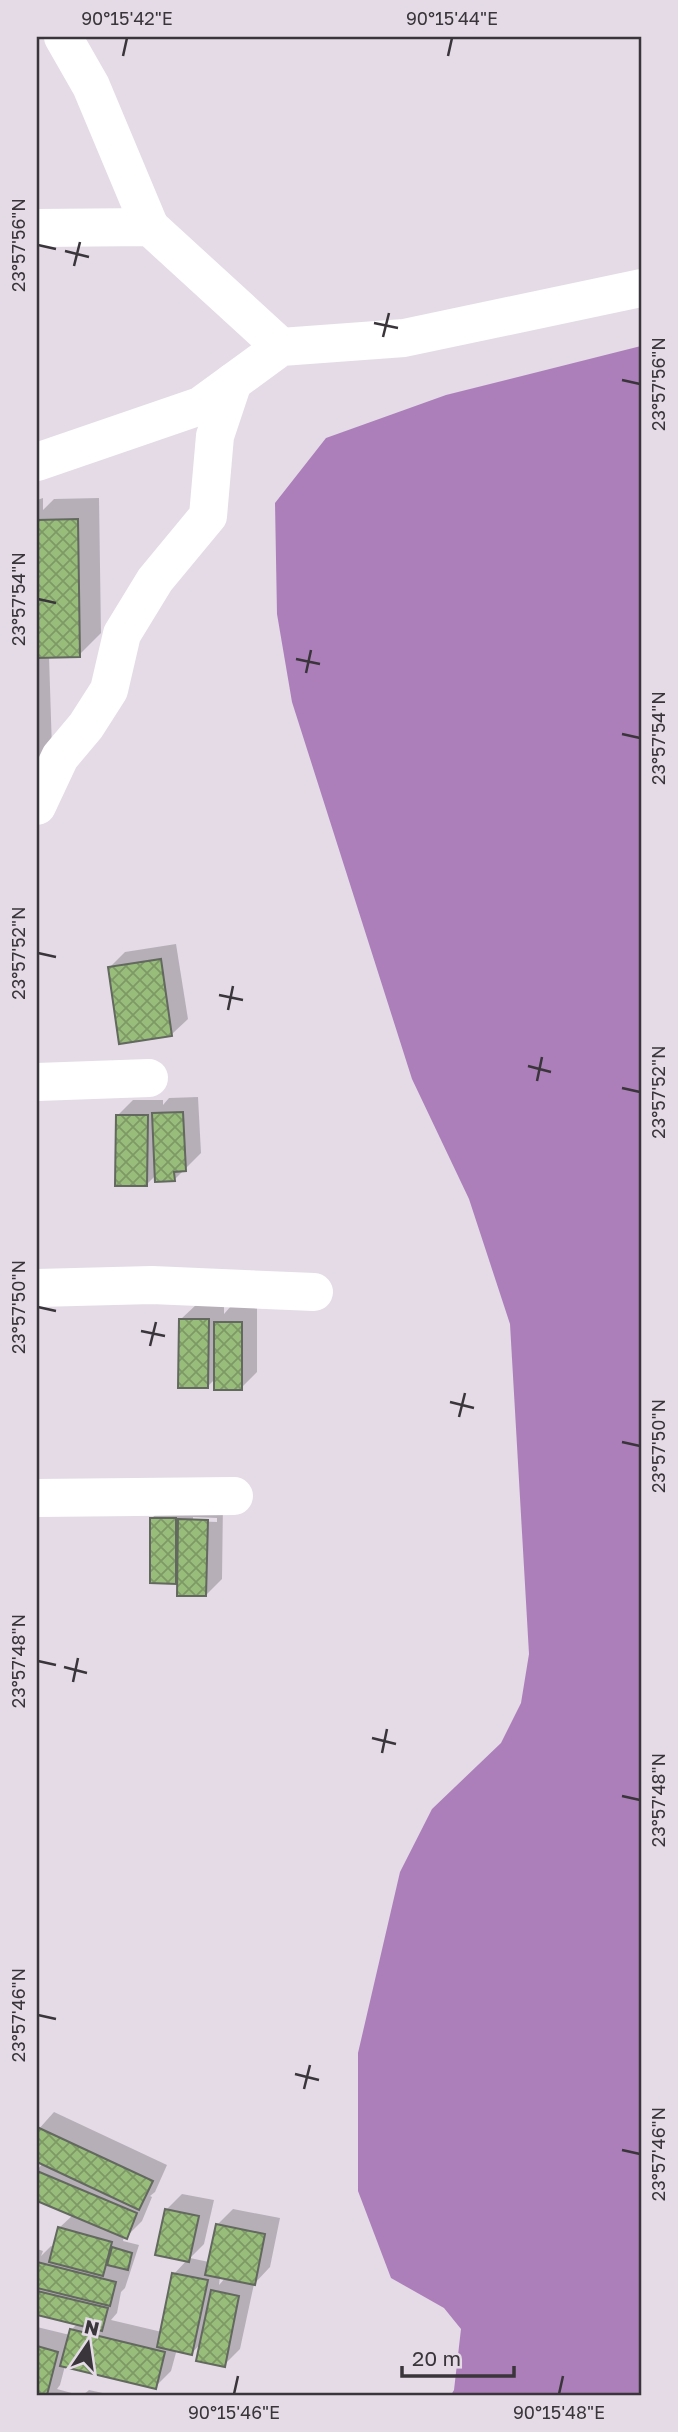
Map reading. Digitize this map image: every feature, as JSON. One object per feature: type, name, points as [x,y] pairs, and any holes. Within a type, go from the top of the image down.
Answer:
[{"type":"street","points":[[63,37],[91,86],[150,227],[281,347]]},
{"type":"street","points":[[37,228],[150,227]]},
{"type":"street","points":[[37,462],[200,406],[281,347],[404,338],[641,288]]},
{"type":"street","points":[[37,806],[60,757],[86,726],[109,690],[122,634],[155,580],[208,516],[215,436],[233,382]]},
{"type":"street","points":[[37,1082],[149,1078]]},
{"type":"street","points":[[37,1288],[152,1285],[314,1292]]},
{"type":"street","points":[[37,1498],[234,1496]]},
{"type":"shaded area","points":[[641,346],[641,2395],[451,2395],[454,2390],[461,2329],[444,2308],[391,2278],[358,2191],[358,2053],[400,1872],[432,1809],[501,1743],[521,1703],[529,1654],[510,1324],[469,1199],[412,1079],[292,702],[277,614],[275,503],[326,438],[446,395]]},
{"type":"building","points":[[78,519],[80,657],[37,658],[37,520]]},
{"type":"building","points":[[161,959],[172,1036],[119,1044],[108,967]]},
{"type":"building","points":[[183,1112],[186,1171],[174,1172],[175,1181],[155,1182],[152,1113]]},
{"type":"building","points":[[116,1115],[148,1115],[147,1186],[115,1186]]},
{"type":"building","points":[[179,1319],[209,1319],[208,1388],[178,1388]]},
{"type":"building","points":[[214,1322],[242,1322],[242,1390],[214,1390]]},
{"type":"building","points":[[150,1518],[176,1518],[176,1584],[150,1583]]},
{"type":"building","points":[[178,1519],[208,1520],[206,1596],[177,1596]]},
{"type":"building","points":[[37,2127],[153,2181],[139,2210],[37,2162]]},
{"type":"building","points":[[37,2171],[137,2213],[127,2239],[37,2201]]},
{"type":"building","points":[[165,2209],[199,2216],[189,2262],[155,2255]]},
{"type":"building","points":[[216,2224],[265,2234],[255,2285],[205,2275]]},
{"type":"building","points":[[58,2227],[112,2242],[103,2276],[49,2262]]},
{"type":"building","points":[[112,2247],[132,2253],[128,2270],[107,2265]]},
{"type":"building","points":[[37,2262],[116,2282],[110,2306],[37,2288]]},
{"type":"building","points":[[172,2273],[208,2280],[192,2355],[157,2347]]},
{"type":"building","points":[[211,2290],[239,2296],[225,2367],[196,2361]]},
{"type":"building","points":[[37,2291],[108,2308],[102,2331],[37,2315]]},
{"type":"building","points":[[70,2329],[165,2352],[156,2389],[60,2366]]},
{"type":"building","points":[[37,2346],[58,2352],[47,2395],[37,2395]]}]
